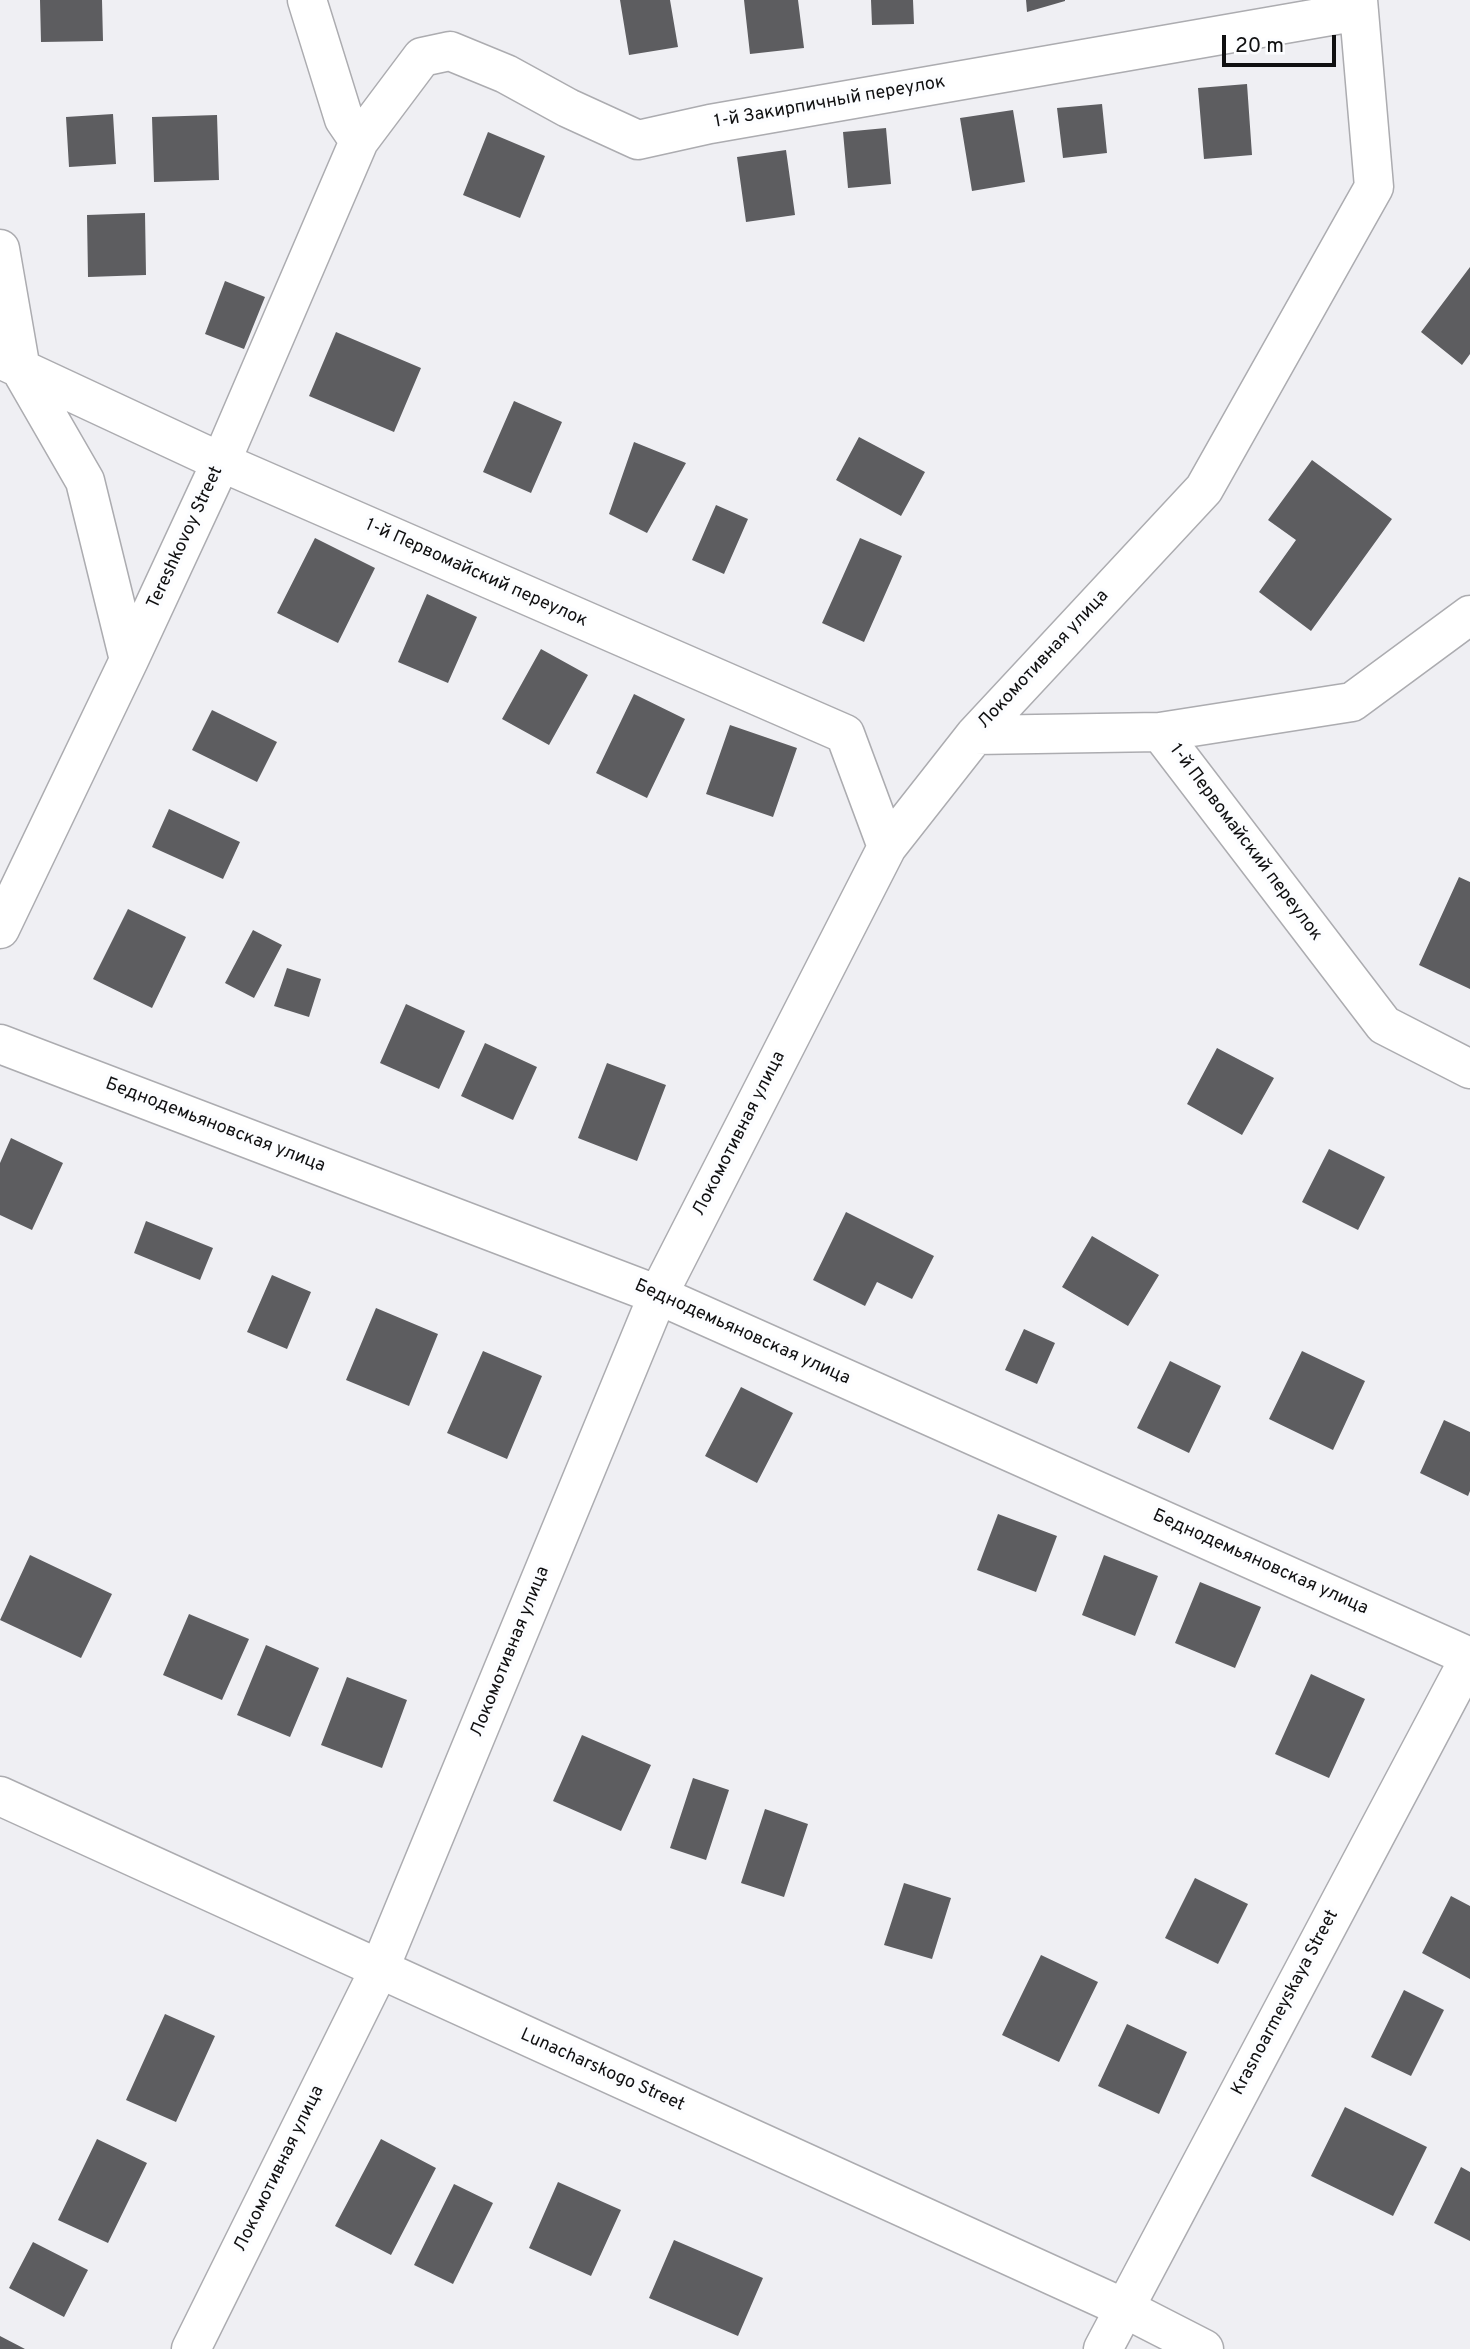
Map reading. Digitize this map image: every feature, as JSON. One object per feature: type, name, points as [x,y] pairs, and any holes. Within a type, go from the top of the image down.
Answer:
[{"type":"street","points":[[307,0],[344,119],[359,141]]},
{"type":"street","name":"1-й Закирпичный переулок","points":[[359,141],[422,57],[450,51],[506,74],[568,108],[638,140],[710,124],[1359,6]]},
{"type":"street","name":"Локомотивная улица","points":[[191,2349],[379,1970],[658,1295],[887,846],[975,735],[1204,489],[1374,187],[1359,6]]},
{"type":"street","name":"Tereshkovoy Street","points":[[0,929],[221,462],[359,141]]},
{"type":"street","points":[[0,249],[11,365],[85,481],[129,660]]},
{"type":"street","name":"1-й Первомайский переулок","points":[[11,365],[221,462],[845,734],[887,846]]},
{"type":"street","points":[[1160,732],[1352,702],[1470,615]]},
{"type":"street","name":"1-й Первомайский переулок","points":[[975,735],[1160,732],[1384,1025],[1470,1069]]},
{"type":"street","name":"Беднодемьяновская улица","points":[[0,1044],[658,1295],[1470,1657]]},
{"type":"street","name":"Krasnoarmeyskaya Street","points":[[1102,2349],[1470,1657]]},
{"type":"street","name":"Lunacharskogo Street","points":[[0,1796],[1124,2308],[1204,2349]]},
{"type":"building","points":[[40,0],[102,0],[103,41],[41,42]]},
{"type":"building","points":[[620,0],[670,0],[678,47],[629,55]]},
{"type":"building","points":[[744,0],[798,0],[804,48],[750,54]]},
{"type":"building","points":[[871,0],[913,0],[914,24],[872,25]]},
{"type":"building","points":[[1026,0],[1065,0],[1065,1],[1027,12]]},
{"type":"building","points":[[1247,84],[1252,155],[1204,159],[1198,88]]},
{"type":"building","points":[[1102,104],[1107,153],[1063,158],[1057,108]]},
{"type":"building","points":[[1013,110],[1025,182],[972,191],[960,118]]},
{"type":"building","points":[[113,114],[116,164],[69,167],[66,117]]},
{"type":"building","points":[[217,115],[219,180],[154,182],[152,117]]},
{"type":"building","points":[[886,128],[891,184],[848,188],[843,132]]},
{"type":"building","points":[[488,132],[545,156],[520,218],[463,195]]},
{"type":"building","points":[[786,150],[795,215],[746,222],[737,157]]},
{"type":"building","points":[[145,213],[146,275],[88,277],[87,215]]},
{"type":"building","points":[[1470,267],[1470,354],[1462,365],[1421,332]]},
{"type":"building","points":[[225,281],[265,297],[244,349],[205,334]]},
{"type":"building","points":[[336,332],[421,368],[394,432],[309,396]]},
{"type":"building","points":[[514,401],[562,422],[531,493],[483,472]]},
{"type":"building","points":[[859,437],[925,472],[901,516],[836,480]]},
{"type":"building","points":[[634,442],[686,463],[647,533],[609,514]]},
{"type":"building","points":[[1312,460],[1392,519],[1311,631],[1259,592],[1296,540],[1268,520]]},
{"type":"building","points":[[716,505],[748,519],[724,574],[692,560]]},
{"type":"building","points":[[315,538],[375,568],[338,643],[277,613]]},
{"type":"building","points":[[860,538],[902,556],[864,642],[822,623]]},
{"type":"building","points":[[427,594],[477,617],[448,683],[398,662]]},
{"type":"building","points":[[541,649],[588,675],[549,745],[502,719]]},
{"type":"building","points":[[634,694],[685,719],[647,798],[596,773]]},
{"type":"building","points":[[212,710],[277,742],[257,782],[192,750]]},
{"type":"building","points":[[730,725],[797,748],[773,817],[706,794]]},
{"type":"building","points":[[169,809],[240,842],[223,879],[152,847]]},
{"type":"building","points":[[1459,877],[1470,882],[1470,989],[1419,965]]},
{"type":"building","points":[[128,909],[186,937],[152,1008],[93,979]]},
{"type":"building","points":[[253,930],[282,945],[254,998],[225,983]]},
{"type":"building","points":[[287,968],[321,979],[309,1017],[274,1006]]},
{"type":"building","points":[[406,1004],[465,1031],[439,1089],[380,1063]]},
{"type":"building","points":[[485,1043],[537,1067],[513,1120],[461,1096]]},
{"type":"building","points":[[1217,1048],[1274,1078],[1242,1135],[1187,1104]]},
{"type":"building","points":[[607,1063],[666,1085],[637,1161],[578,1138]]},
{"type":"building","points":[[11,1138],[63,1163],[32,1230],[0,1215],[0,1163]]},
{"type":"building","points":[[1329,1149],[1385,1177],[1358,1230],[1302,1202]]},
{"type":"building","points":[[846,1212],[934,1256],[912,1299],[877,1282],[865,1306],[813,1280]]},
{"type":"building","points":[[146,1221],[213,1248],[200,1280],[134,1253]]},
{"type":"building","points":[[1092,1236],[1159,1275],[1128,1326],[1062,1287]]},
{"type":"building","points":[[272,1275],[311,1292],[287,1349],[247,1332]]},
{"type":"building","points":[[376,1308],[438,1334],[409,1406],[346,1380]]},
{"type":"building","points":[[1024,1329],[1055,1343],[1037,1384],[1005,1370]]},
{"type":"building","points":[[483,1351],[542,1376],[507,1459],[447,1433]]},
{"type":"building","points":[[1302,1351],[1365,1381],[1333,1450],[1269,1419]]},
{"type":"building","points":[[1170,1361],[1221,1386],[1189,1453],[1137,1428]]},
{"type":"building","points":[[741,1387],[793,1413],[757,1483],[705,1456]]},
{"type":"building","points":[[1444,1420],[1470,1432],[1468,1496],[1420,1473]]},
{"type":"building","points":[[998,1514],[1057,1536],[1036,1592],[977,1570]]},
{"type":"building","points":[[30,1555],[112,1594],[81,1658],[0,1620]]},
{"type":"building","points":[[1104,1555],[1158,1576],[1135,1636],[1082,1615]]},
{"type":"building","points":[[1200,1582],[1261,1607],[1235,1668],[1175,1643]]},
{"type":"building","points":[[189,1614],[249,1639],[222,1700],[163,1675]]},
{"type":"building","points":[[266,1645],[319,1668],[290,1737],[237,1715]]},
{"type":"building","points":[[1311,1674],[1365,1699],[1329,1778],[1275,1754]]},
{"type":"building","points":[[347,1677],[407,1700],[382,1768],[321,1745]]},
{"type":"building","points":[[582,1735],[651,1765],[621,1831],[553,1801]]},
{"type":"building","points":[[693,1778],[729,1790],[706,1860],[670,1848]]},
{"type":"building","points":[[765,1809],[808,1824],[784,1897],[741,1883]]},
{"type":"building","points":[[1195,1878],[1248,1904],[1218,1964],[1165,1938]]},
{"type":"building","points":[[904,1883],[951,1898],[932,1959],[884,1945]]},
{"type":"building","points":[[1451,1896],[1470,1906],[1470,1979],[1422,1953]]},
{"type":"building","points":[[1041,1955],[1098,1982],[1059,2062],[1002,2035]]},
{"type":"building","points":[[1404,1990],[1444,2010],[1411,2076],[1371,2057]]},
{"type":"building","points":[[165,2014],[215,2036],[176,2122],[126,2100]]},
{"type":"building","points":[[1127,2024],[1187,2052],[1159,2114],[1098,2086]]},
{"type":"building","points":[[1345,2107],[1427,2147],[1393,2216],[1311,2176]]},
{"type":"building","points":[[97,2139],[147,2163],[108,2243],[58,2220]]},
{"type":"building","points":[[381,2139],[436,2168],[391,2255],[335,2226]]},
{"type":"building","points":[[1461,2167],[1470,2172],[1470,2241],[1434,2223]]},
{"type":"building","points":[[558,2182],[621,2210],[591,2276],[529,2248]]},
{"type":"building","points":[[454,2184],[493,2203],[453,2284],[414,2265]]},
{"type":"building","points":[[674,2240],[763,2278],[738,2336],[649,2298]]},
{"type":"building","points":[[33,2242],[88,2270],[64,2317],[9,2288]]},
{"type":"building","points":[[0,2336],[25,2349],[0,2349]]}]
